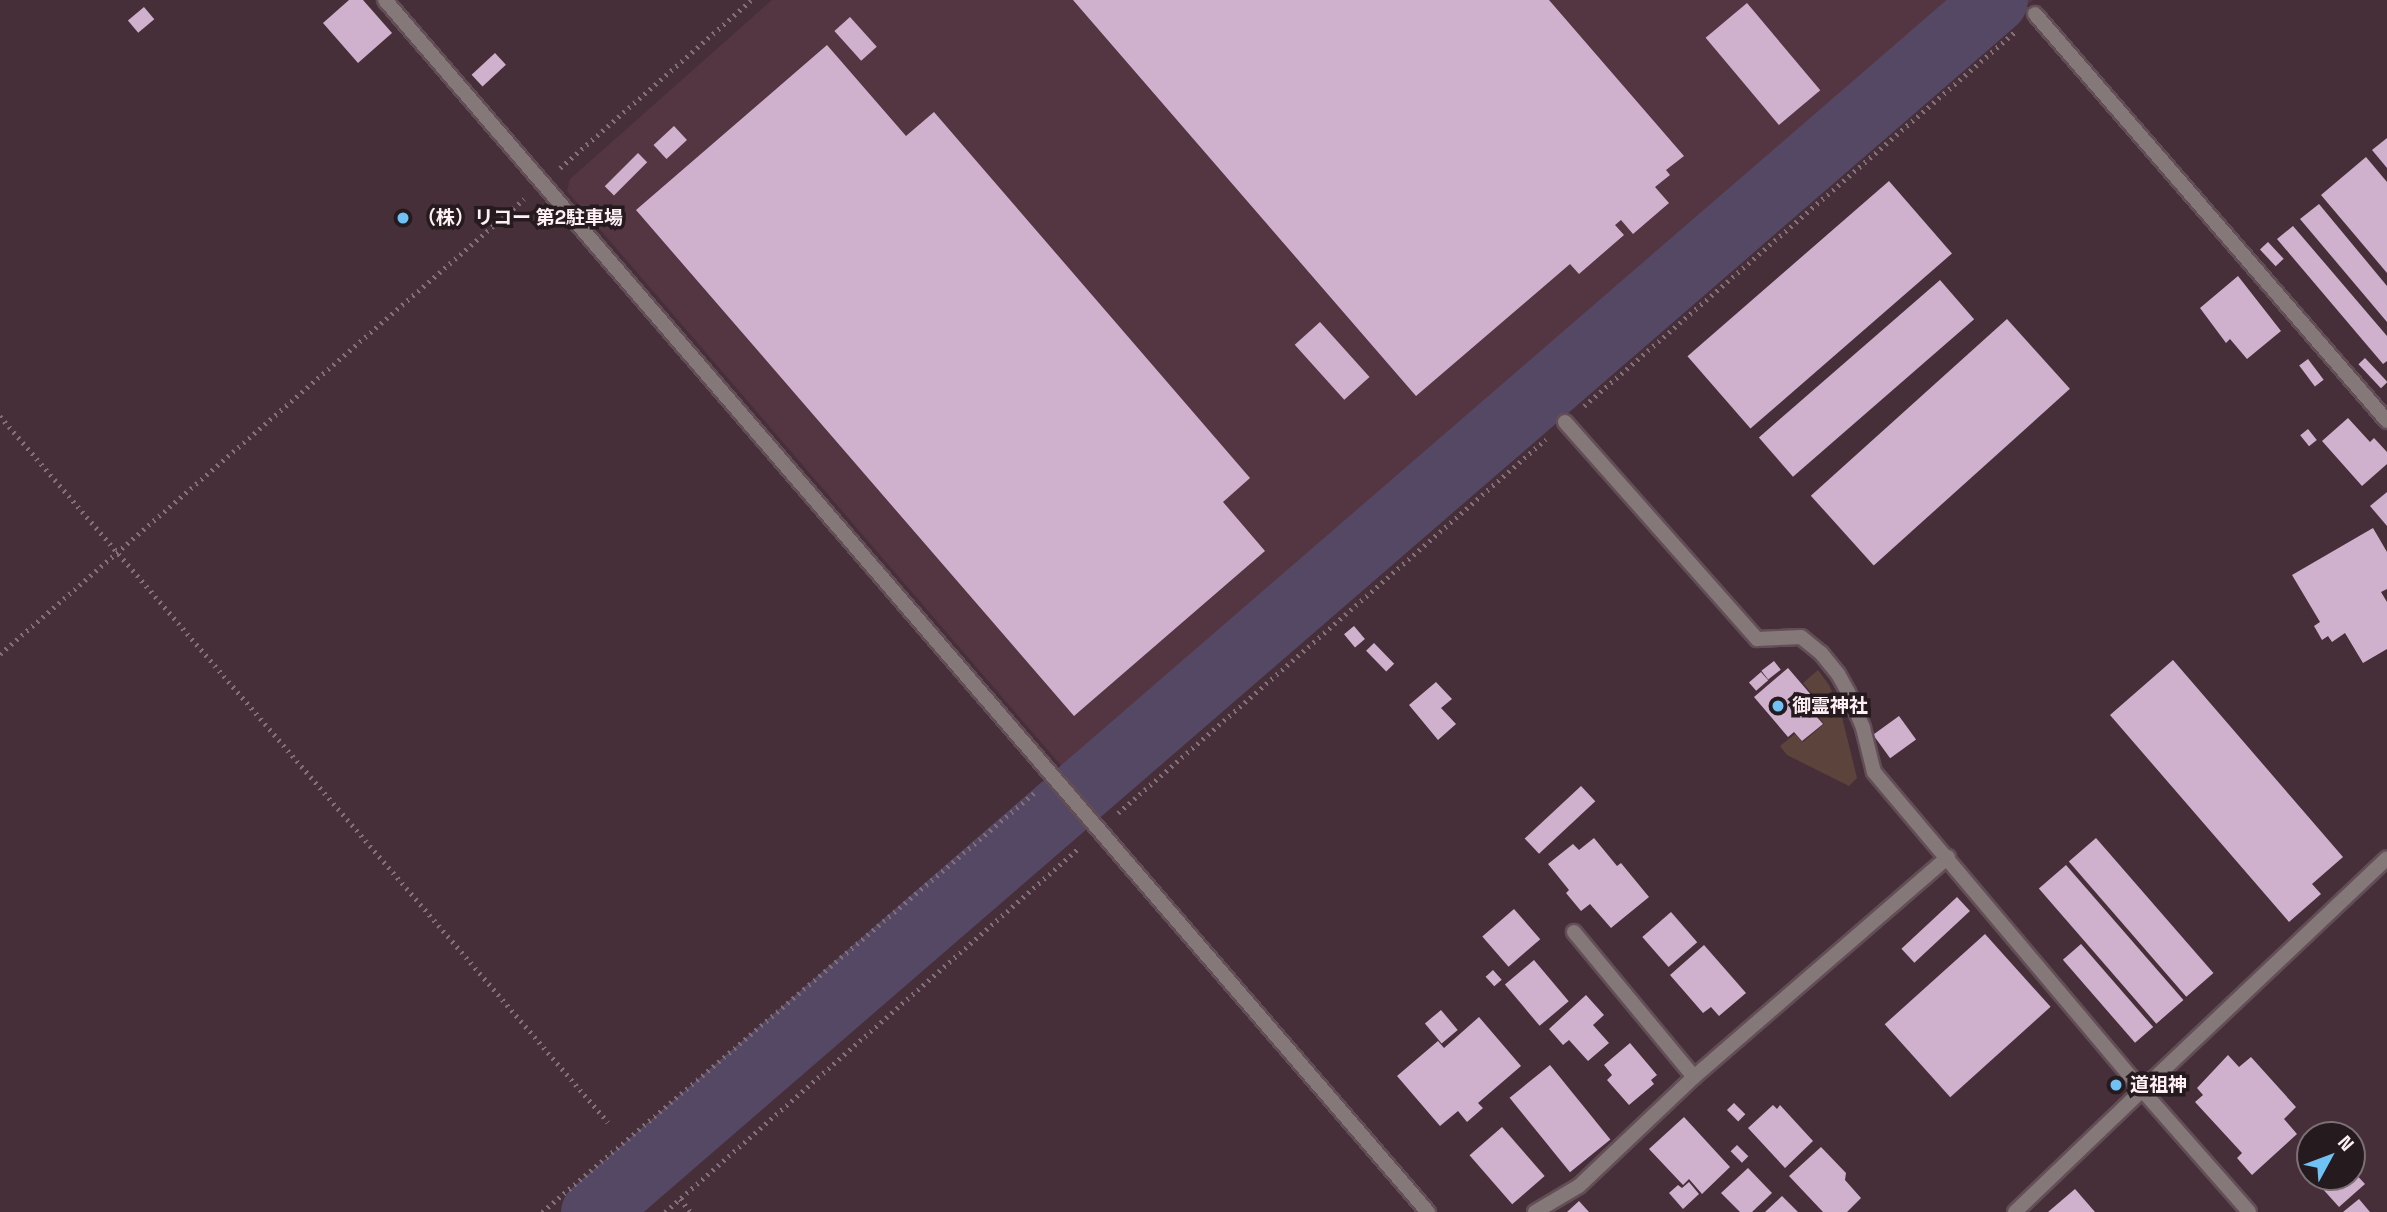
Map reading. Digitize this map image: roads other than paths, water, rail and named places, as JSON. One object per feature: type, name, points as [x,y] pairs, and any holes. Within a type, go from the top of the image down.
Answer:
[{"type":"street","points":[[385,0],[1429,1212]]},
{"type":"street","points":[[2035,14],[2387,421]]},
{"type":"street","points":[[1566,422],[1757,639],[1801,637],[1821,653],[1848,692],[1863,728],[1874,772],[2249,1212]]},
{"type":"street","points":[[1535,1212],[1580,1186],[1694,1077],[1948,858]]},
{"type":"street","points":[[2015,1212],[2387,858]]},
{"type":"street","points":[[1574,932],[1694,1077]]},
{"type":"waterway","points":[[593,1212],[1995,0]]},
{"type":"place","name":"（株）リコー 第2駐車場","points":[[403,218]]},
{"type":"place","name":"御霊神社","points":[[1778,706]]},
{"type":"place","name":"道祖神","points":[[2116,1085]]}]
